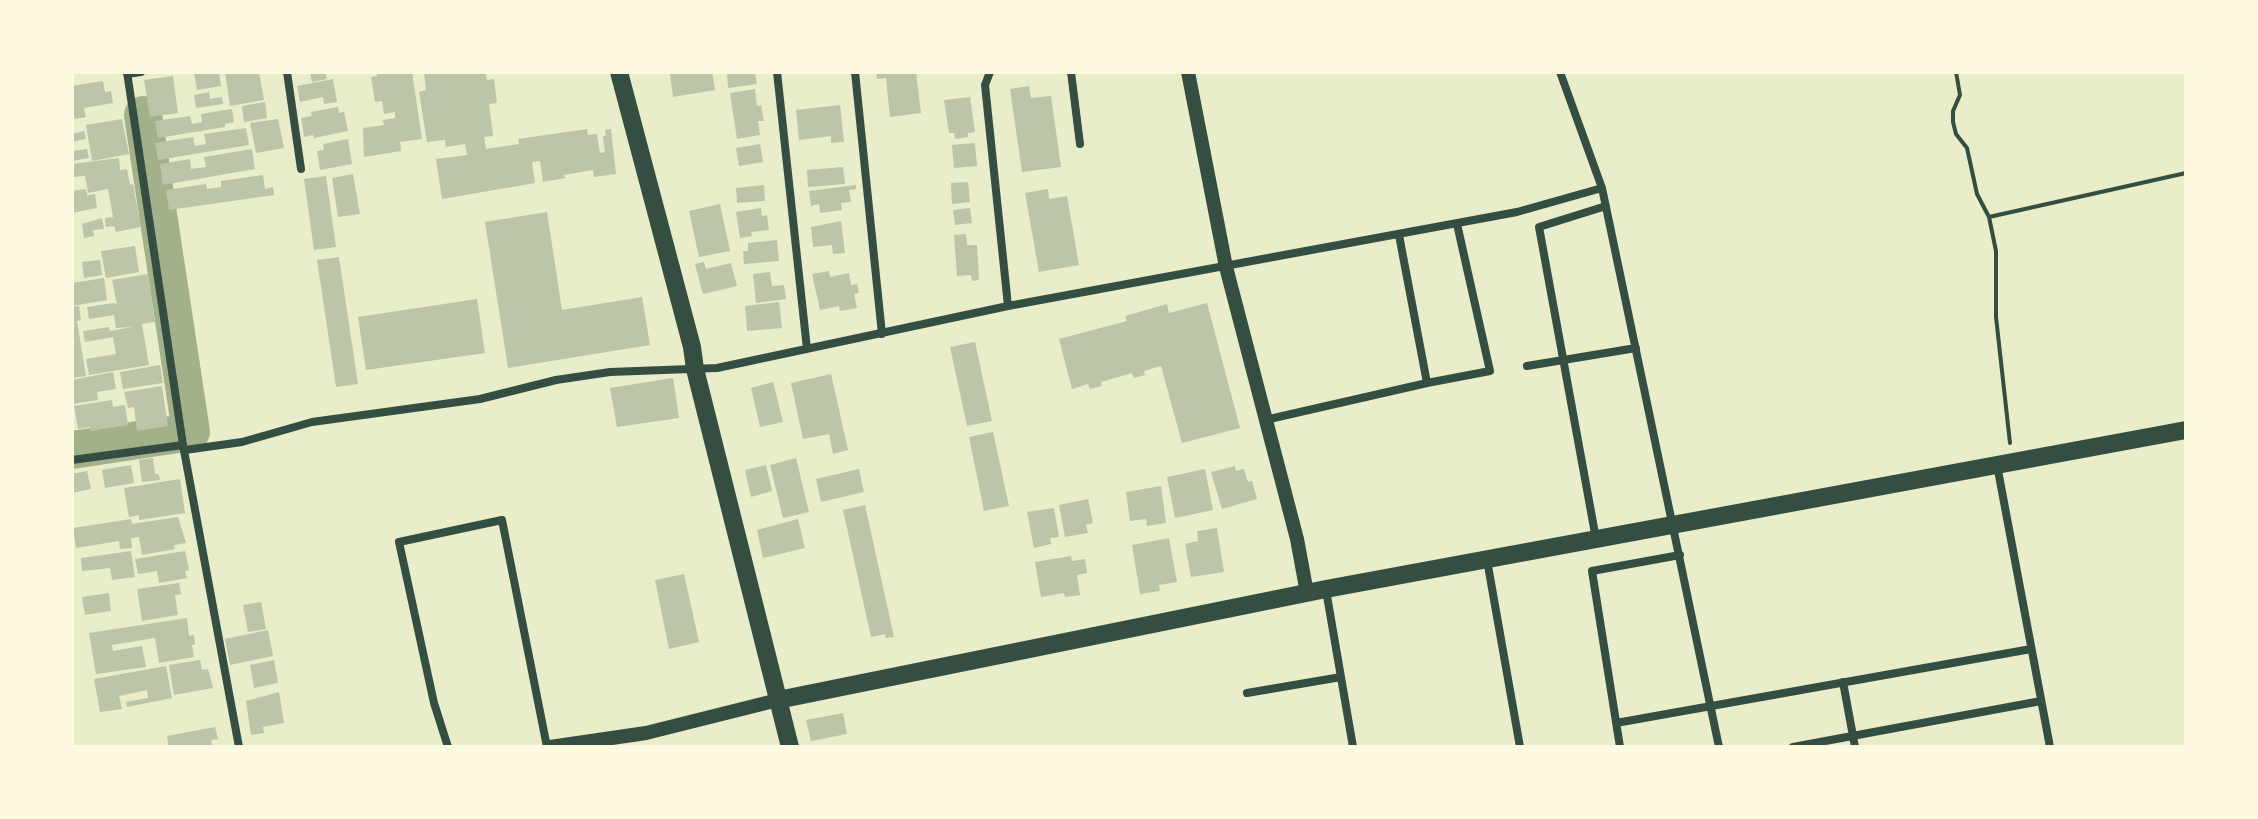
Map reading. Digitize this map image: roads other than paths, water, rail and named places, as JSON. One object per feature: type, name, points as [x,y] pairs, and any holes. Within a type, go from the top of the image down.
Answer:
[{"type":"highway","points":[[619,72],[692,347],[790,747]]},
{"type":"highway","points":[[778,700],[1316,591],[2186,430]]},
{"type":"street","points":[[141,72],[127,73],[184,448],[239,747]]},
{"type":"street","points":[[287,72],[301,169]]},
{"type":"street","points":[[777,72],[807,349]]},
{"type":"street","points":[[855,72],[882,334]]},
{"type":"street","points":[[990,72],[985,85],[1008,306]]},
{"type":"street","points":[[1071,72],[1080,144]]},
{"type":"street","points":[[1188,72],[1226,267],[1297,539],[1341,677],[1353,747]]},
{"type":"street","points":[[1560,72],[1602,188],[1719,747]]},
{"type":"street","points":[[72,460],[242,442],[312,422],[480,399],[556,380],[610,372],[717,368],[1008,306],[1517,212],[1602,188]]},
{"type":"street","points":[[1596,539],[1539,227],[1606,206]]},
{"type":"street","points":[[1265,420],[1490,371],[1457,224]]},
{"type":"street","points":[[1399,235],[1427,383]]},
{"type":"street","points":[[1527,366],[1636,348]]},
{"type":"street","points":[[2004,463],[2031,649],[2050,747]]},
{"type":"street","points":[[448,747],[434,703],[399,542],[502,520],[548,747],[646,733],[778,700]]},
{"type":"street","points":[[1620,747],[1592,571],[1680,555]]},
{"type":"street","points":[[1487,560],[1520,747]]},
{"type":"street","points":[[1616,723],[2031,649]]},
{"type":"street","points":[[1247,693],[1341,677]]},
{"type":"street","points":[[1843,682],[1855,747]]},
{"type":"street","points":[[1793,747],[2041,701]]},
{"type":"waterway","points":[[72,450],[191,432],[143,115]]}]
